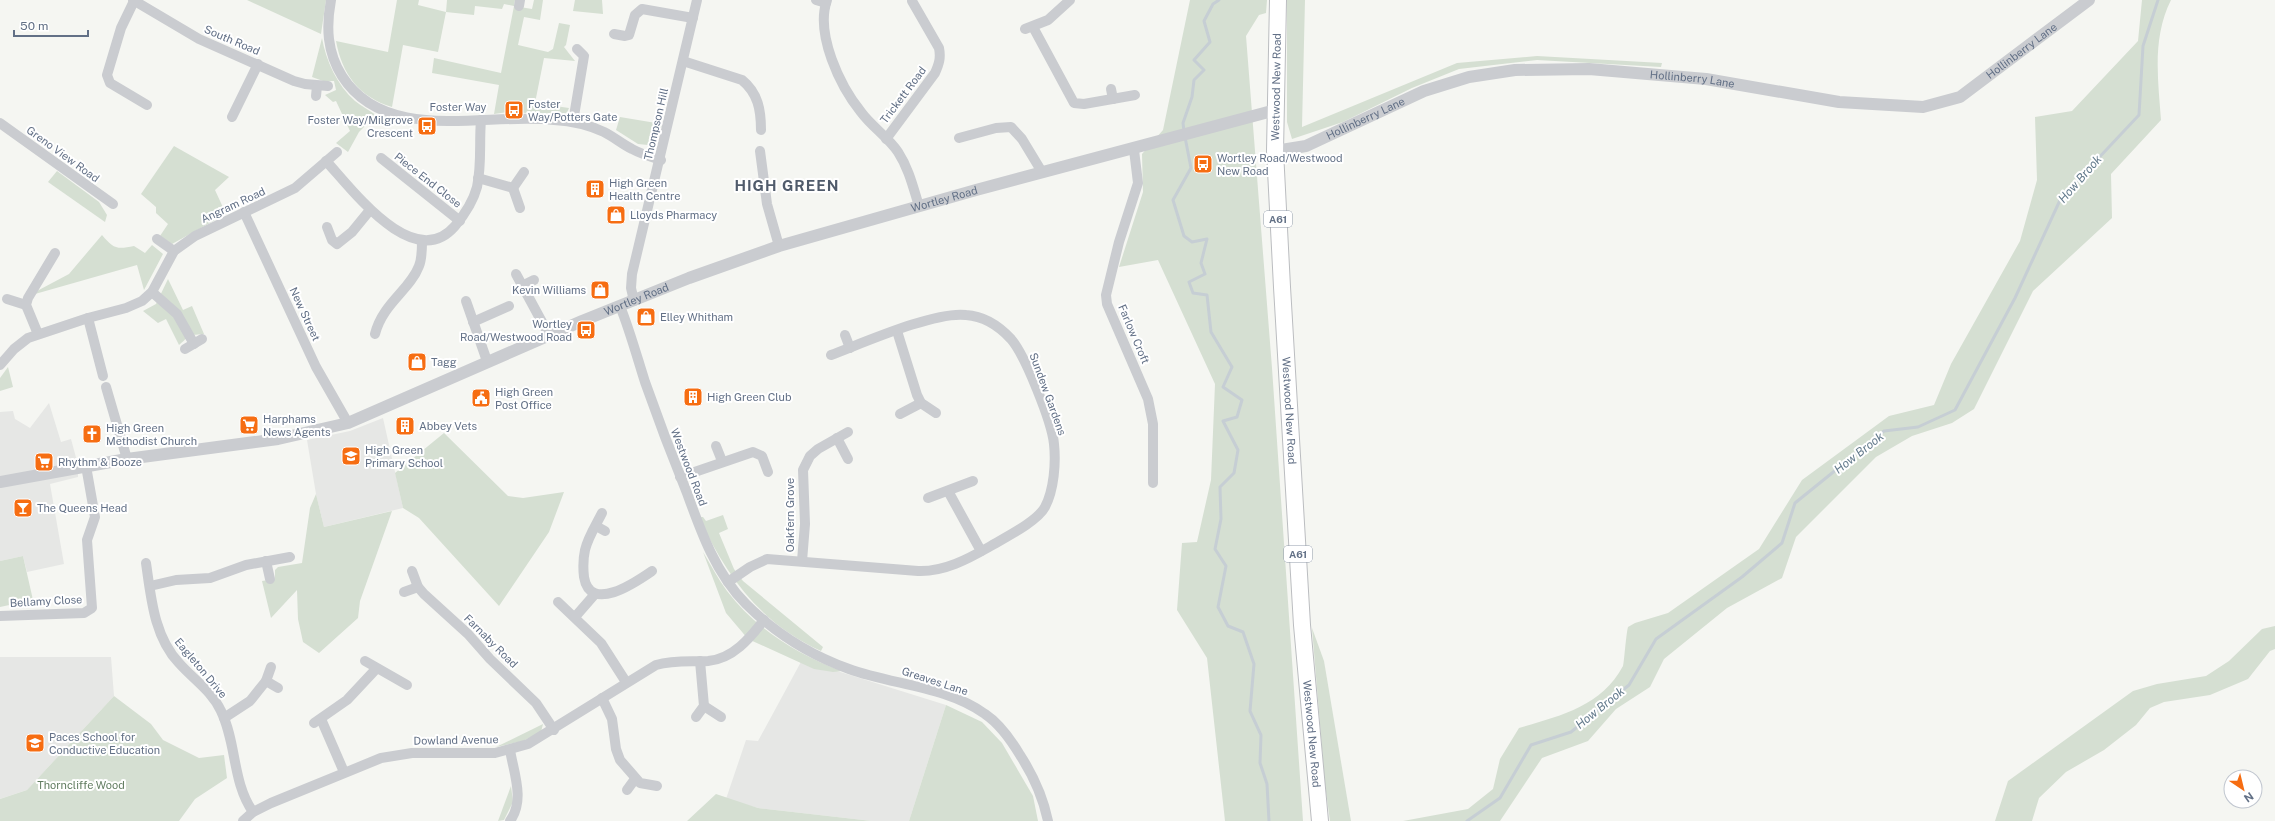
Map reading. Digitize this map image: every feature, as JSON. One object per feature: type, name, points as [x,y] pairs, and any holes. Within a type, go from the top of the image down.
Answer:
[{"type":"highway","name":"Westwood New Road","points":[[1278,0],[1275,151],[1302,625],[1320,821]]},
{"type":"street","points":[[133,0],[121,28],[106,75],[110,83],[147,105]]},
{"type":"street","name":"South Road","points":[[133,0],[199,39],[316,91],[328,86]]},
{"type":"street","name":"Foster Way","points":[[331,0],[327,31],[330,49],[338,70],[358,96],[376,108],[400,117],[429,120],[553,119],[573,122],[604,132],[633,150],[661,160]]},
{"type":"street","name":"Thompson Hill","points":[[634,300],[631,288],[632,274],[661,160],[697,0]]},
{"type":"street","points":[[1070,0],[1058,13],[1029,28],[1074,104],[1084,104],[1135,95]]},
{"type":"street","name":"Hollinberry Lane","points":[[1275,151],[1306,146],[1424,91],[1469,77],[1516,70],[1589,69],[1706,79],[1839,102],[1923,107],[1960,97],[2089,0]]},
{"type":"street","points":[[823,1],[823,32],[829,54],[860,112],[886,138],[904,162],[919,206]]},
{"type":"street","name":"Trickett Road","points":[[886,138],[935,73],[940,60],[939,48],[909,1]]},
{"type":"street","points":[[614,34],[625,36],[629,34],[635,14],[642,9],[693,18]]},
{"type":"street","points":[[573,122],[584,56],[577,49]]},
{"type":"street","points":[[683,61],[742,80],[749,86],[759,104],[761,130]]},
{"type":"street","points":[[232,117],[258,64]]},
{"type":"street","points":[[1111,88],[1113,99]]},
{"type":"street","name":"Wortley Road","points":[[0,482],[126,459],[278,439],[348,423],[487,361],[634,300],[689,278],[779,246],[1042,172],[1134,150],[1276,110]]},
{"type":"street","points":[[326,161],[370,210],[397,230],[412,238],[422,241],[433,240],[446,235],[460,221],[471,204],[478,178],[481,120]]},
{"type":"street","name":"Greno View Road","points":[[0,123],[113,204]]},
{"type":"street","points":[[959,138],[996,128],[1011,128],[1022,139],[1042,172]]},
{"type":"street","name":"Farlow Croft","points":[[1134,150],[1138,184],[1119,242],[1106,295],[1107,304],[1148,400],[1153,424],[1153,483]]},
{"type":"street","points":[[760,151],[768,204],[779,246]]},
{"type":"street","name":"Angram Road","points":[[0,366],[19,343],[38,334],[88,318],[131,307],[142,301],[152,292],[174,251],[195,236],[295,188],[338,152]]},
{"type":"street","name":"Piece End Close","points":[[381,158],[460,221]]},
{"type":"street","points":[[513,188],[524,172]]},
{"type":"street","points":[[478,178],[513,188]]},
{"type":"street","points":[[513,188],[520,208]]},
{"type":"street","points":[[327,227],[332,240],[337,244],[352,232],[370,210]]},
{"type":"street","name":"New Street","points":[[244,212],[316,367],[348,423]]},
{"type":"street","points":[[157,239],[174,251]]},
{"type":"street","points":[[375,334],[377,323],[419,266],[422,241]]},
{"type":"street","points":[[38,334],[26,305],[28,298],[55,253]]},
{"type":"street","points":[[516,274],[524,286],[549,335]]},
{"type":"street","points":[[524,286],[534,280]]},
{"type":"street","points":[[152,292],[177,314],[194,344]]},
{"type":"street","points":[[7,299],[26,305]]},
{"type":"street","points":[[466,302],[487,361]]},
{"type":"street","points":[[474,322],[509,306]]},
{"type":"street","name":"Westwood Road","points":[[620,306],[680,477],[707,545],[728,582],[746,604],[764,620]]},
{"type":"street","name":"Sundew Gardens","points":[[728,582],[759,562],[779,559],[928,571],[952,565],[981,551],[1037,516],[1048,501],[1052,477],[1054,444],[1046,415],[1017,347],[1003,332],[976,316],[955,314],[932,319],[831,355]]},
{"type":"street","points":[[88,318],[102,376]]},
{"type":"street","points":[[897,331],[907,356],[912,384],[921,403],[936,413]]},
{"type":"street","points":[[845,335],[850,348]]},
{"type":"street","points":[[106,387],[126,459]]},
{"type":"street","points":[[900,414],[921,403]]},
{"type":"street","name":"Oakfern Grove","points":[[802,561],[805,524],[803,470],[810,456],[818,449],[848,432]]},
{"type":"street","points":[[837,438],[848,458]]},
{"type":"street","points":[[716,446],[722,461]]},
{"type":"street","points":[[680,477],[722,461],[753,452],[762,456],[768,472]]},
{"type":"street","name":"Bellamy Close","points":[[0,616],[84,614],[92,608],[87,540],[95,517],[86,466]]},
{"type":"street","points":[[928,498],[973,482]]},
{"type":"street","points":[[948,492],[981,551]]},
{"type":"street","points":[[602,513],[588,540],[583,560],[585,582],[589,589],[595,594],[608,594],[619,590],[652,571]]},
{"type":"street","points":[[596,526],[606,531]]},
{"type":"street","points":[[150,586],[176,580],[210,578],[236,568],[290,557]]},
{"type":"street","points":[[266,561],[270,578]]},
{"type":"street","name":"Eagleton Drive","points":[[146,563],[155,614],[165,644],[179,664],[216,701],[224,718],[241,793],[253,812]]},
{"type":"street","name":"Farnaby Road","points":[[412,571],[418,587],[536,703],[554,730]]},
{"type":"street","points":[[404,592],[418,587]]},
{"type":"street","points":[[575,617],[595,594]]},
{"type":"street","points":[[558,602],[601,643],[626,682]]},
{"type":"street","name":"Dowland Avenue","points":[[243,821],[253,812],[370,761],[397,755],[510,750],[528,744],[554,730],[644,671],[668,662],[718,659],[733,652],[764,620]]},
{"type":"street","name":"Greaves Lane","points":[[764,620],[790,640],[833,663],[962,701],[986,714],[1008,737],[1029,768],[1042,796],[1048,821]]},
{"type":"street","points":[[365,661],[376,669],[407,685]]},
{"type":"street","points":[[696,717],[704,706],[700,661]]},
{"type":"street","points":[[224,718],[250,701],[266,681],[271,667]]},
{"type":"street","points":[[344,772],[317,721],[348,700],[376,669]]},
{"type":"street","points":[[266,681],[278,688]]},
{"type":"street","points":[[602,698],[614,726],[618,754],[635,779],[640,783],[657,786]]},
{"type":"street","points":[[704,706],[721,717]]},
{"type":"street","points":[[510,750],[518,802],[517,808],[510,821]]},
{"type":"street","points":[[627,790],[635,779]]},
{"type":"shaded area","points":[[49,403],[61,442],[71,439],[78,465],[78,477],[50,484],[64,564],[27,572],[23,556],[0,561],[0,412],[13,411],[15,419],[30,428]]},
{"type":"shaded area","name":"High Green Primary School","points":[[383,418],[403,508],[324,527],[316,494],[307,440],[350,431]]},
{"type":"shaded area","name":"Paces School for Conductive Education","points":[[0,657],[111,657],[114,696],[27,790],[0,799]]},
{"type":"shaded area","points":[[802,660],[946,705],[909,821],[872,821],[758,808],[726,799],[746,740],[758,741]]},
{"type":"green space","points":[[247,0],[326,0],[321,34]]},
{"type":"green space","points":[[397,0],[419,0],[418,5],[446,12],[438,52],[403,45],[392,107],[380,103],[370,97],[354,83],[343,64],[336,41],[388,52]]},
{"type":"green space","points":[[447,0],[515,0],[514,6],[504,4],[502,9],[475,6],[474,15],[446,12]]},
{"type":"green space","points":[[534,0],[543,0],[540,20],[524,17],[518,45],[548,52],[553,49],[559,23],[570,25],[566,45],[564,47],[575,61],[544,58],[535,103],[569,108],[566,115],[508,112],[494,114],[499,85],[432,73],[434,58],[501,73],[514,6],[532,9]]},
{"type":"green space","points":[[575,0],[602,0],[603,14],[573,11]]},
{"type":"green space","points":[[1190,0],[1267,0],[1266,13],[1259,15],[1246,36],[1272,368],[1303,821],[1225,821],[1207,658],[1177,610],[1182,543],[1197,542],[1211,480],[1215,384],[1158,260],[1119,267],[1143,192],[1142,154],[1163,130]]},
{"type":"green space","points":[[1287,0],[1305,0],[1302,127],[1457,63],[1537,56],[1662,63],[1661,67],[1537,60],[1459,69],[1412,88],[1343,122],[1292,139],[1287,122]]},
{"type":"green space","points":[[2142,0],[2171,0],[2165,14],[2159,44],[2158,74],[2161,120],[2111,174],[2112,218],[2033,291],[1974,409],[1952,423],[1912,436],[1876,457],[1796,537],[1782,578],[1727,608],[1664,659],[1650,687],[1616,709],[1588,741],[1542,758],[1500,821],[1403,821],[1468,809],[1493,789],[1500,759],[1519,728],[1578,708],[1603,691],[1614,680],[1623,666],[1628,627],[1635,623],[1668,613],[1759,549],[1802,480],[1889,416],[1934,405],[1951,364],[2020,241],[2037,180],[2035,117],[2072,111],[2138,41]]},
{"type":"green space","points":[[322,38],[329,64],[343,88],[355,101],[376,115],[359,132],[348,152],[336,143],[350,131],[336,101],[333,102],[325,95],[336,90],[334,81],[323,81],[312,77]]},
{"type":"green space","points":[[620,117],[662,124],[659,137],[648,145],[638,144],[616,130]]},
{"type":"green space","points":[[174,146],[229,177],[215,190],[226,214],[172,244],[160,236],[168,224],[156,213],[156,207],[141,194]]},
{"type":"green space","points":[[57,171],[99,202],[107,215],[105,222],[48,182]]},
{"type":"green space","points":[[102,235],[115,247],[123,248],[134,246],[145,253],[152,245],[163,254],[144,290],[137,265],[35,294],[37,291],[69,274]]},
{"type":"green space","points":[[168,279],[183,310],[192,306],[204,334],[190,335],[179,345],[166,319],[158,323],[143,311],[156,304]]},
{"type":"green space","points":[[8,367],[13,387],[0,391],[0,378]]},
{"type":"green space","points":[[444,433],[508,496],[523,498],[564,492],[549,532],[499,606],[419,518],[403,508],[395,473]]},
{"type":"green space","points":[[316,494],[324,527],[392,511],[360,601],[358,618],[319,653],[303,642],[298,619],[297,590],[271,618],[262,581],[275,579],[275,570],[278,567],[302,563],[310,508]]},
{"type":"green space","points":[[723,515],[728,529],[719,533],[734,569],[743,581],[823,647],[821,651],[799,640],[780,627],[747,596],[733,578],[709,539],[699,517],[703,517],[706,521]]},
{"type":"green space","points":[[703,552],[727,591],[738,605],[765,629],[794,649],[826,665],[842,671],[833,672],[814,669],[748,639],[726,613]]},
{"type":"green space","points":[[23,556],[33,600],[0,607],[0,561]]},
{"type":"green space","points":[[2275,626],[2275,649],[2270,651],[2248,679],[2210,695],[2164,702],[2150,708],[2136,725],[2104,750],[2066,772],[2039,798],[2032,821],[1995,821],[2008,781],[2133,691],[2157,684],[2206,676],[2229,661],[2262,629]]},
{"type":"green space","points":[[1312,628],[1324,661],[1351,821],[1330,821],[1325,784]]},
{"type":"green space","name":"Thorncliffe Wood","points":[[114,696],[151,724],[163,740],[199,758],[224,755],[227,778],[195,799],[179,821],[0,821],[0,799],[27,790]]},
{"type":"green space","points":[[946,705],[982,722],[1002,743],[1033,796],[1038,821],[909,821]]},
{"type":"green space","points":[[543,724],[541,732],[523,741],[496,747]]},
{"type":"green space","points":[[511,786],[513,802],[504,820],[498,821]]},
{"type":"green space","points":[[716,794],[758,808],[872,821],[687,821]]},
{"type":"waterway","points":[[1184,131],[1183,123],[1192,97],[1194,80],[1204,70],[1194,60],[1210,42],[1204,21],[1213,4],[1219,0]]},
{"type":"waterway","name":"How Brook","points":[[1467,821],[1500,798],[1531,745],[1571,732],[1629,685],[1656,639],[1742,577],[1782,543],[1795,503],[1884,431],[1918,427],[1955,410],[2015,298],[2061,198],[2139,115],[2143,46],[2158,0]]},
{"type":"waterway","points":[[1185,137],[1191,168],[1173,200],[1184,236],[1192,242],[1207,239],[1201,263],[1205,274],[1189,282],[1193,293],[1207,295],[1211,332],[1232,367],[1223,387],[1242,400],[1237,417],[1223,421],[1238,450],[1234,473],[1220,487],[1221,519],[1215,549],[1226,566],[1218,607],[1228,626],[1243,632],[1254,664],[1250,711],[1261,735],[1260,763],[1267,784],[1269,821]]},
{"type":"place","name":"Foster Way/Potters Gate","points":[[514,110]]},
{"type":"place","name":"Foster Way/Milgrove Crescent","points":[[427,126]]},
{"type":"place","name":"Wortley Road/Westwood New Road","points":[[1203,164]]},
{"type":"place","name":"High Green Health Centre","points":[[595,189]]},
{"type":"place","name":"Lloyds Pharmacy","points":[[616,215]]},
{"type":"place","name":"Kevin Williams","points":[[600,290]]},
{"type":"place","name":"Elley Whitham","points":[[646,317]]},
{"type":"place","name":"Wortley Road/Westwood Road","points":[[586,330]]},
{"type":"place","name":"Tagg","points":[[417,362]]},
{"type":"place","name":"High Green Club","points":[[693,397]]},
{"type":"place","name":"High Green Post Office","points":[[481,398]]},
{"type":"place","name":"Harphams News Agents","points":[[249,425]]},
{"type":"place","name":"Abbey Vets","points":[[405,426]]},
{"type":"place","name":"High Green Methodist Church","points":[[92,434]]},
{"type":"place","name":"High Green Primary School","points":[[351,456]]},
{"type":"place","name":"Rhythm & Booze","points":[[44,462]]},
{"type":"place","name":"The Queens Head","points":[[23,508]]},
{"type":"place","name":"Paces School for Conductive Education","points":[[35,743]]},
{"type":"district","name":"HIGH GREEN","points":[[787,186]]}]
